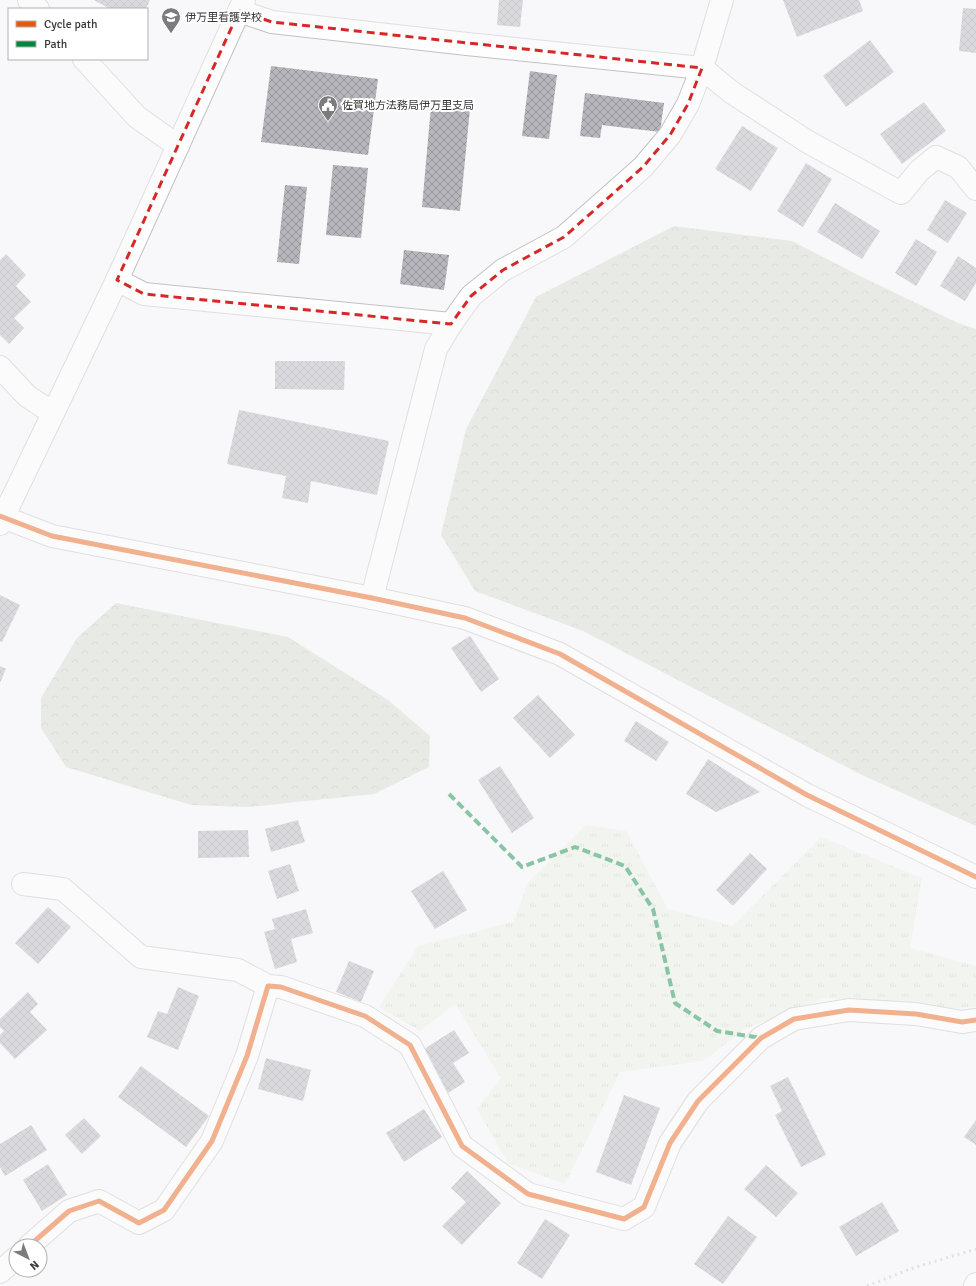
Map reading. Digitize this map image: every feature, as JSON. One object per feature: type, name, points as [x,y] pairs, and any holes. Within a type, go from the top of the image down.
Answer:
[{"type":"street","points":[[29,0],[37,8]]},
{"type":"street","points":[[372,598],[436,349],[450,324],[470,296],[503,270],[564,237],[643,167],[670,135],[688,104],[702,68],[722,0]]},
{"type":"street","points":[[976,189],[958,167],[936,157],[919,171],[901,193],[808,142],[731,92],[702,68],[272,22],[241,6],[117,280],[1,519],[52,536],[372,598],[465,618],[560,654],[807,795],[976,877]]},
{"type":"street","points":[[85,60],[138,117],[178,146]]},
{"type":"street","points":[[117,280],[144,294],[450,324]]},
{"type":"street","points":[[0,367],[27,396],[53,413]]},
{"type":"street","points":[[23,884],[63,889],[141,957],[238,970],[268,986],[281,987],[364,1016],[410,1045],[462,1146],[528,1194],[624,1219],[644,1207],[670,1143],[698,1102],[761,1038],[794,1019],[849,1010],[916,1014],[962,1022],[976,1020]]},
{"type":"street","points":[[38,1238],[69,1211],[99,1201],[139,1223],[164,1210],[212,1141],[248,1056],[268,986]]},
{"type":"street","points":[[0,1272],[8,1265]]},
{"type":"highlighted area","points":[[239,11],[272,22],[702,68],[688,104],[670,135],[643,167],[564,237],[503,270],[471,296],[451,324],[144,294],[117,280]]},
{"type":"green space","points":[[674,226],[792,241],[862,277],[958,323],[976,329],[976,826],[864,776],[583,631],[475,591],[441,535],[466,429],[536,297]]},
{"type":"green space","points":[[116,603],[288,637],[388,700],[430,736],[429,767],[374,794],[248,807],[191,805],[66,767],[41,728],[41,698],[77,638]]},
{"type":"green space","points":[[586,825],[626,831],[668,909],[732,926],[821,837],[922,878],[910,948],[976,966],[976,1007],[942,1009],[825,998],[745,1029],[703,1061],[620,1072],[565,1184],[508,1163],[477,1109],[501,1078],[455,1004],[420,1031],[379,1007],[418,946],[513,922],[529,881]]},
{"type":"building","points":[[94,0],[150,0],[146,8],[108,8]]},
{"type":"building","points":[[499,0],[523,0],[520,27],[497,25]]},
{"type":"building","points":[[783,0],[859,0],[863,11],[797,37]]},
{"type":"building","points":[[963,8],[976,9],[976,53],[959,51]]},
{"type":"building","points":[[870,40],[894,72],[846,107],[823,76]]},
{"type":"building","points":[[271,66],[378,79],[368,155],[261,142]]},
{"type":"building","points":[[530,71],[557,75],[549,139],[522,136]]},
{"type":"building","points":[[585,93],[664,103],[660,132],[602,125],[600,138],[580,136]]},
{"type":"building","points":[[924,102],[946,131],[902,164],[880,134]]},
{"type":"building","points":[[431,106],[470,109],[460,211],[422,207]]},
{"type":"building","points":[[742,126],[778,148],[751,191],[715,169]]},
{"type":"building","points":[[806,163],[832,179],[803,227],[777,211]]},
{"type":"building","points":[[333,165],[368,168],[361,238],[326,235]]},
{"type":"building","points":[[285,185],[307,187],[299,264],[277,262]]},
{"type":"building","points":[[945,200],[967,213],[948,243],[927,230]]},
{"type":"building","points":[[835,203],[880,231],[862,259],[817,232]]},
{"type":"building","points":[[916,239],[937,252],[916,286],[895,273]]},
{"type":"building","points":[[404,250],[449,255],[444,290],[400,284]]},
{"type":"building","points":[[6,254],[26,275],[16,286],[31,302],[14,318],[24,328],[9,344],[0,335],[0,260]]},
{"type":"building","points":[[958,256],[976,268],[976,283],[965,301],[940,286]]},
{"type":"building","points":[[275,361],[345,361],[344,390],[275,389]]},
{"type":"building","points":[[239,410],[389,441],[377,495],[311,481],[308,503],[282,498],[286,476],[227,464]]},
{"type":"building","points":[[0,595],[20,605],[2,642],[0,641]]},
{"type":"building","points":[[470,636],[499,679],[481,692],[451,648]]},
{"type":"building","points":[[0,666],[6,669],[0,683]]},
{"type":"building","points":[[538,695],[575,735],[550,758],[513,718]]},
{"type":"building","points":[[636,721],[669,742],[656,761],[624,741]]},
{"type":"building","points":[[708,759],[760,792],[716,812],[686,794]]},
{"type":"building","points":[[500,766],[534,818],[512,833],[478,780]]},
{"type":"building","points":[[298,820],[305,842],[271,852],[265,829]]},
{"type":"building","points":[[248,830],[249,857],[198,858],[198,831]]},
{"type":"building","points":[[750,853],[767,869],[733,906],[716,890]]},
{"type":"building","points":[[290,864],[299,891],[277,899],[268,871]]},
{"type":"building","points":[[443,871],[467,910],[435,929],[411,891]]},
{"type":"building","points":[[48,907],[71,927],[38,964],[15,943]]},
{"type":"building","points":[[306,909],[313,933],[291,939],[297,962],[275,969],[264,932],[275,929],[272,919]]},
{"type":"building","points":[[349,961],[374,971],[361,1002],[336,992]]},
{"type":"building","points":[[178,987],[199,996],[178,1050],[147,1037],[158,1011],[167,1014]]},
{"type":"building","points":[[28,992],[38,1004],[30,1012],[47,1030],[15,1059],[0,1043],[0,1035],[4,1031],[0,1027],[0,1019]]},
{"type":"building","points":[[454,1030],[469,1053],[453,1063],[465,1082],[448,1093],[421,1051]]},
{"type":"building","points":[[266,1058],[311,1070],[303,1101],[258,1089]]},
{"type":"building","points":[[141,1066],[209,1116],[186,1147],[118,1097]]},
{"type":"building","points":[[788,1077],[826,1155],[801,1167],[775,1115],[782,1111],[770,1086]]},
{"type":"building","points":[[624,1095],[660,1108],[631,1185],[596,1172]]},
{"type":"building","points":[[424,1109],[442,1137],[404,1162],[386,1133]]},
{"type":"building","points":[[84,1118],[101,1136],[82,1154],[65,1135]]},
{"type":"building","points":[[976,1120],[976,1145],[964,1137]]},
{"type":"building","points":[[31,1125],[47,1150],[5,1176],[0,1167],[0,1144]]},
{"type":"building","points":[[48,1164],[67,1195],[42,1211],[23,1180]]},
{"type":"building","points":[[766,1165],[798,1193],[776,1217],[744,1189]]},
{"type":"building","points":[[467,1171],[501,1203],[462,1245],[442,1226],[466,1202],[451,1188]]},
{"type":"building","points":[[882,1202],[899,1231],[856,1256],[839,1227]]},
{"type":"building","points":[[728,1216],[757,1237],[723,1284],[694,1264]]},
{"type":"building","points":[[545,1219],[570,1235],[542,1279],[517,1263]]},
{"type":"railway","points":[[867,1286],[913,1268],[976,1249]]},
{"type":"marked path","points":[[449,794],[522,867],[575,847],[625,866],[653,909],[675,1003],[717,1031],[761,1038]]},
{"type":"cycle path","points":[[0,516],[52,536],[372,598],[465,618],[560,654],[807,795],[976,877]]},
{"type":"cycle path","points":[[38,1238],[69,1211],[99,1201],[139,1223],[164,1210],[212,1141],[247,1056],[268,986],[281,987],[365,1016],[410,1045],[462,1146],[528,1194],[624,1219],[644,1207],[670,1143],[698,1101],[761,1038],[794,1019],[849,1010],[916,1014],[962,1022],[976,1020]]},
{"type":"place","name":"伊万里看護学校","points":[[171,34]]},
{"type":"place","name":"佐賀地方法務局伊万里支局","points":[[328,122]]}]
